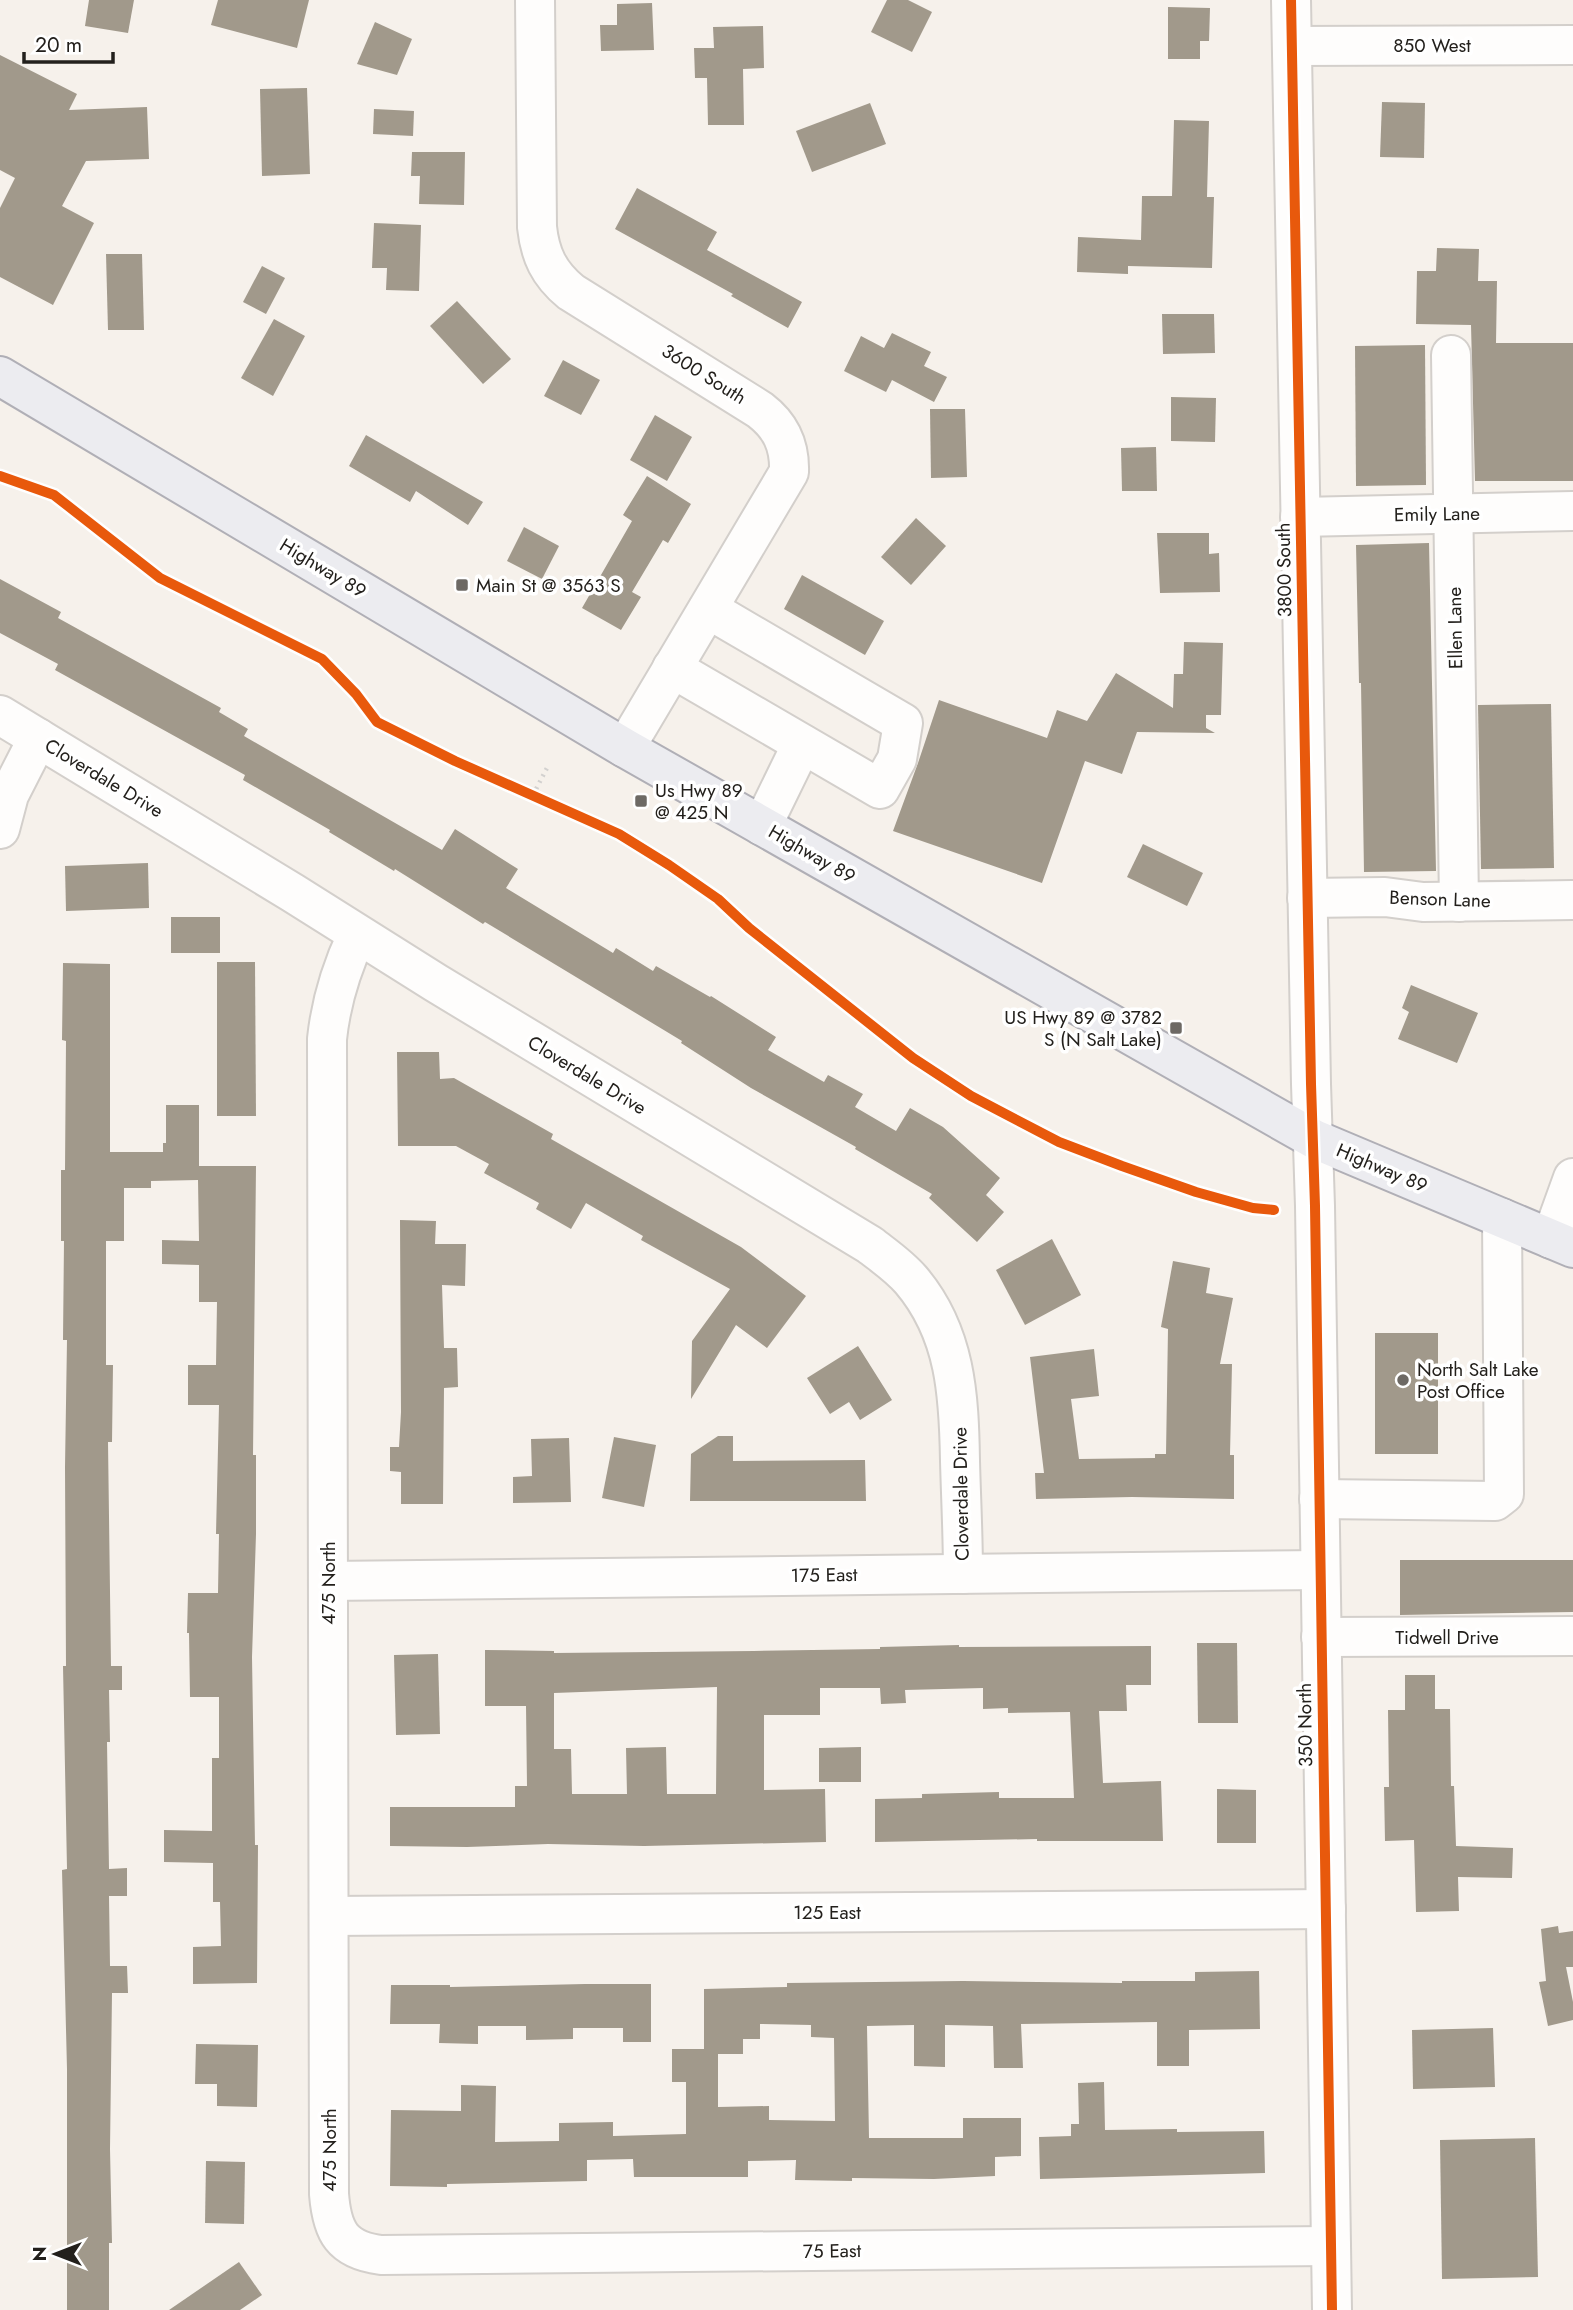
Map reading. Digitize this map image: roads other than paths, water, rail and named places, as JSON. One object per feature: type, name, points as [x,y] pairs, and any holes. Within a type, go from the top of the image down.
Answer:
[{"type":"main road","name":"Highway 89","points":[[0,376],[625,748],[1314,1139],[1562,1243]]},
{"type":"street","name":"3600 South","points":[[535,0],[537,227],[539,243],[551,272],[571,292],[760,410],[778,427],[787,448],[789,472],[625,748]]},
{"type":"street","name":"3800 South","points":[[1291,0],[1307,898],[1314,1139]]},
{"type":"street","name":"850 West","points":[[1292,46],[1573,45]]},
{"type":"street","name":"Ellen Lane","points":[[1451,355],[1459,902]]},
{"type":"street","name":"Emily Lane","points":[[1300,517],[1573,511]]},
{"type":"street","points":[[672,668],[880,789],[897,759],[903,723],[708,609]]},
{"type":"street","name":"Cloverdale Drive","points":[[0,715],[870,1245],[895,1265],[911,1280],[945,1340],[957,1386],[962,1574]]},
{"type":"street","points":[[0,829],[9,795],[38,738]]},
{"type":"street","points":[[762,826],[802,744]]},
{"type":"street","name":"Benson Lane","points":[[1307,898],[1385,897],[1423,902],[1573,900]]},
{"type":"street","name":"475 North","points":[[340,2236],[334,2225],[329,2194],[327,1039],[336,987],[357,934]]},
{"type":"street","name":"350 North","points":[[1314,1139],[1332,2310]]},
{"type":"street","points":[[1562,1243],[1573,1178]]},
{"type":"street","points":[[1319,1499],[1495,1501],[1504,1494],[1502,1218]]},
{"type":"street","name":"175 East","points":[[328,1581],[1320,1570]]},
{"type":"street","name":"Tidwell Drive","points":[[1321,1637],[1573,1636]]},
{"type":"street","name":"125 East","points":[[329,1916],[1326,1909]]},
{"type":"street","name":"75 East","points":[[340,2236],[350,2246],[365,2253],[381,2255],[1331,2246]]},
{"type":"place","name":"Main St @ 3563 S","points":[[462,585]]},
{"type":"place","name":"Us Hwy 89 @ 425 N","points":[[641,801]]},
{"type":"place","name":"US Hwy 89 @ 3782 S (N Salt Lake)","points":[[1176,1028]]},
{"type":"place","name":"North Salt Lake Post Office","points":[[1403,1380]]}]
